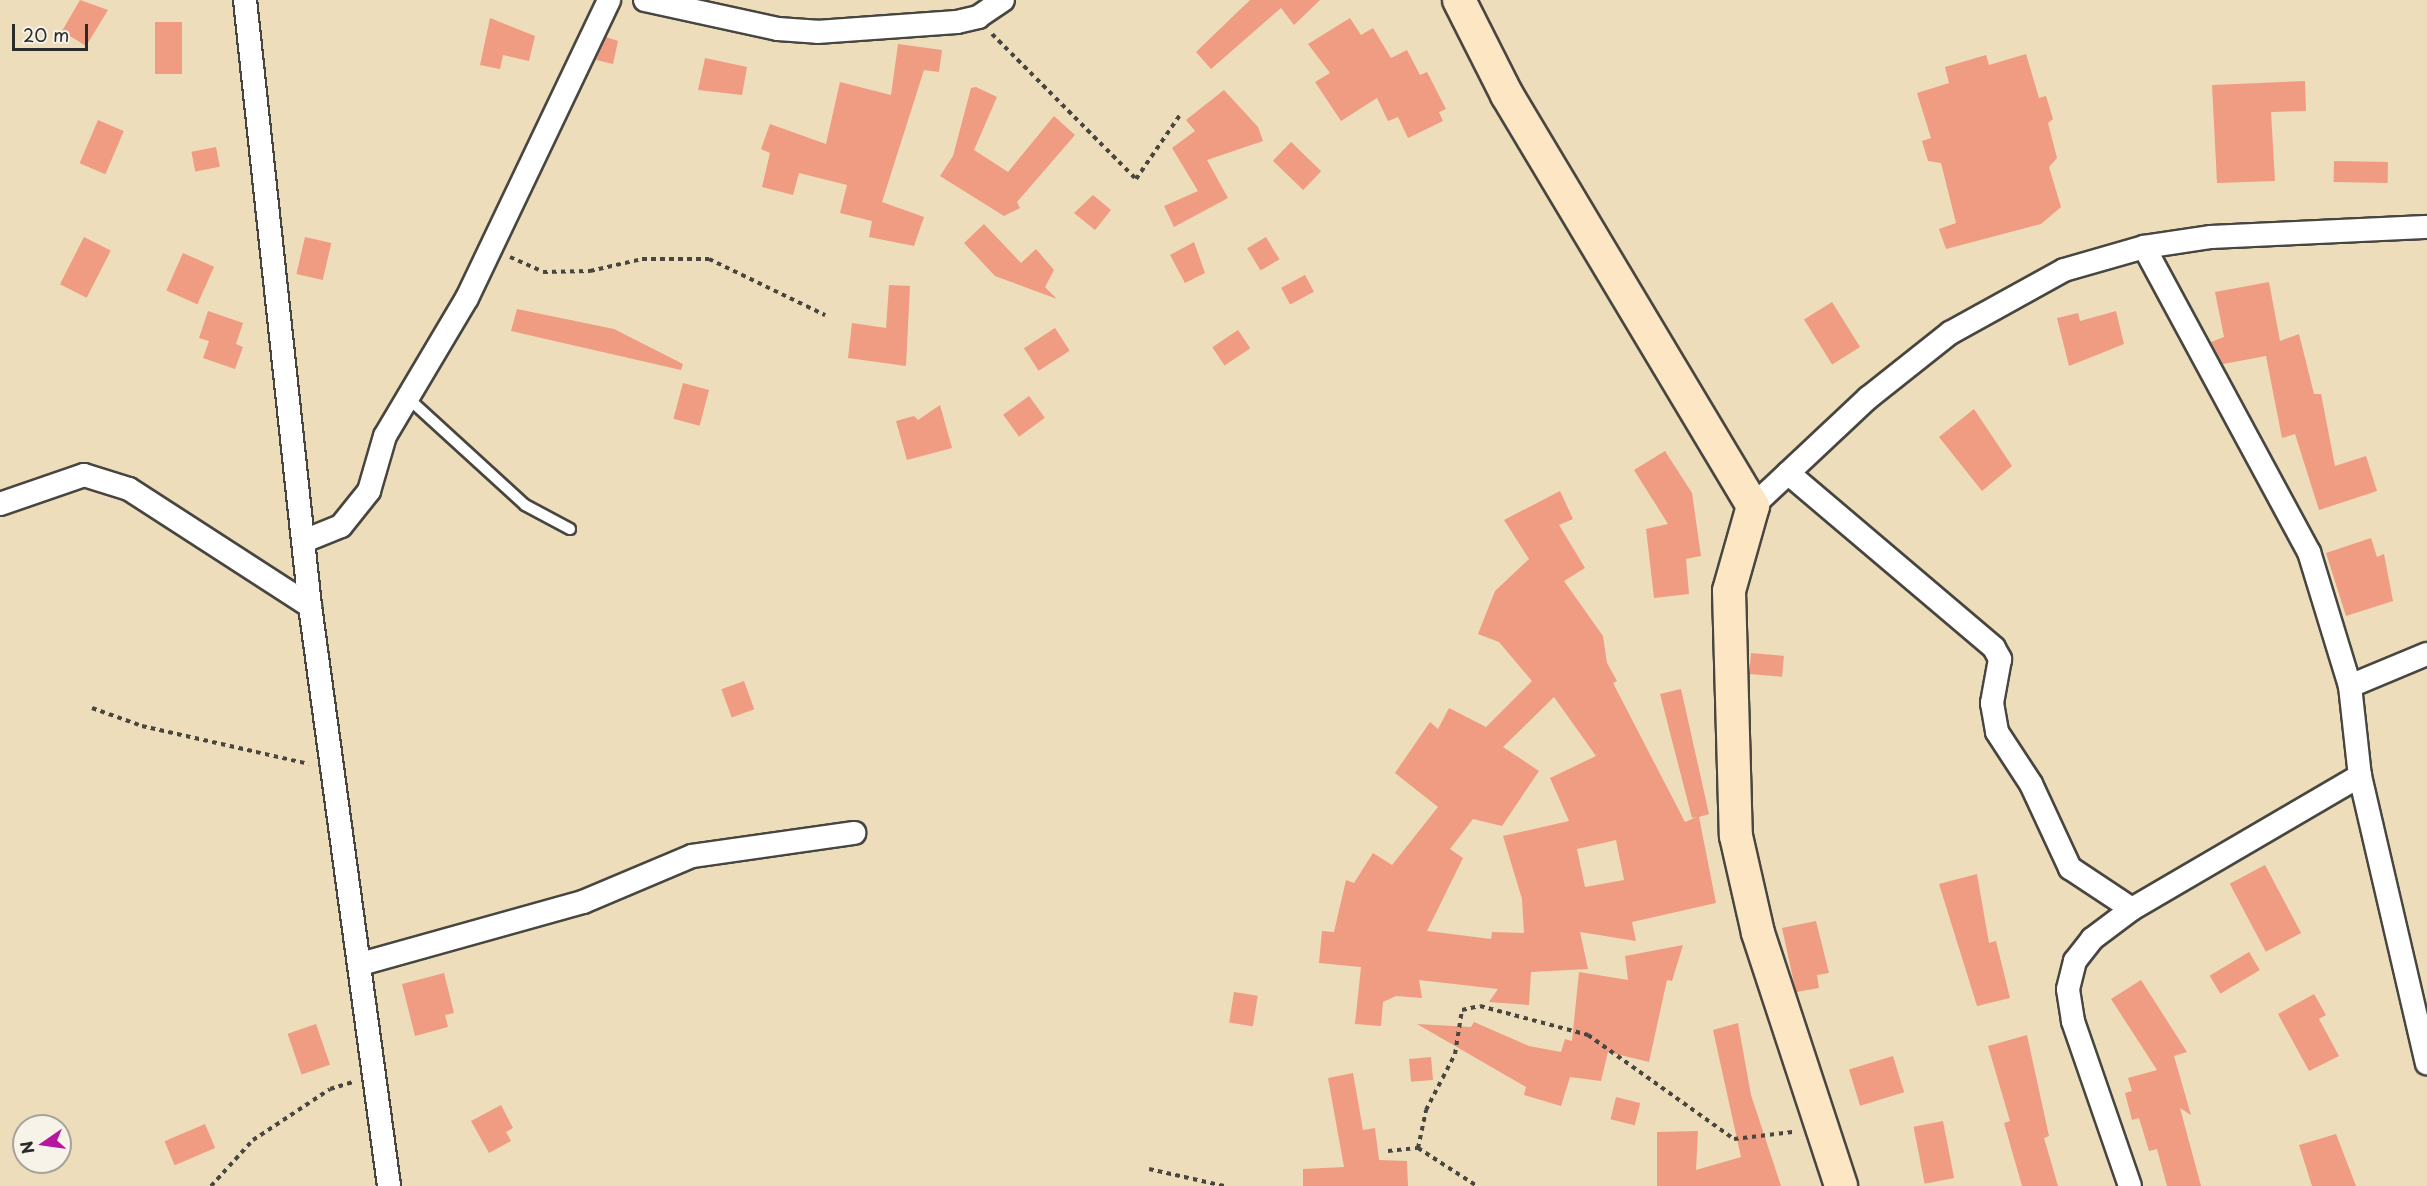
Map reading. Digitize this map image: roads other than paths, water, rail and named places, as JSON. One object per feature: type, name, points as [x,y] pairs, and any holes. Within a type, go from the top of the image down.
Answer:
[{"type":"street","points":[[245,0],[310,606],[361,964],[389,1186]]},
{"type":"street","points":[[304,541],[328,535],[354,514],[369,490],[385,436],[409,399],[489,247],[609,0]]},
{"type":"street","points":[[645,0],[778,29],[817,32],[978,17],[1003,0]]},
{"type":"street","points":[[1459,0],[1507,95],[1753,506]]},
{"type":"street","points":[[1841,1186],[1758,933],[1736,836],[1729,591],[1737,546],[1753,506],[1868,398],[1950,333],[2064,270],[2144,248],[2211,237],[2427,227]]},
{"type":"street","points":[[2144,248],[2271,486],[2298,524],[2350,686],[2360,776],[2427,1063]]},
{"type":"street","points":[[1788,473],[1994,648],[2000,659],[1992,703],[1997,732],[2031,784],[2070,868],[2132,909]]},
{"type":"street","points":[[0,504],[84,475],[129,489],[310,606]]},
{"type":"street","points":[[2350,686],[2427,654]]},
{"type":"street","points":[[2130,1186],[2073,1021],[2068,989],[2074,961],[2092,939],[2132,909],[2360,776]]},
{"type":"street","points":[[361,964],[583,902],[692,856],[854,833]]},
{"type":"lane","points":[[409,399],[525,505],[570,529]]}]
